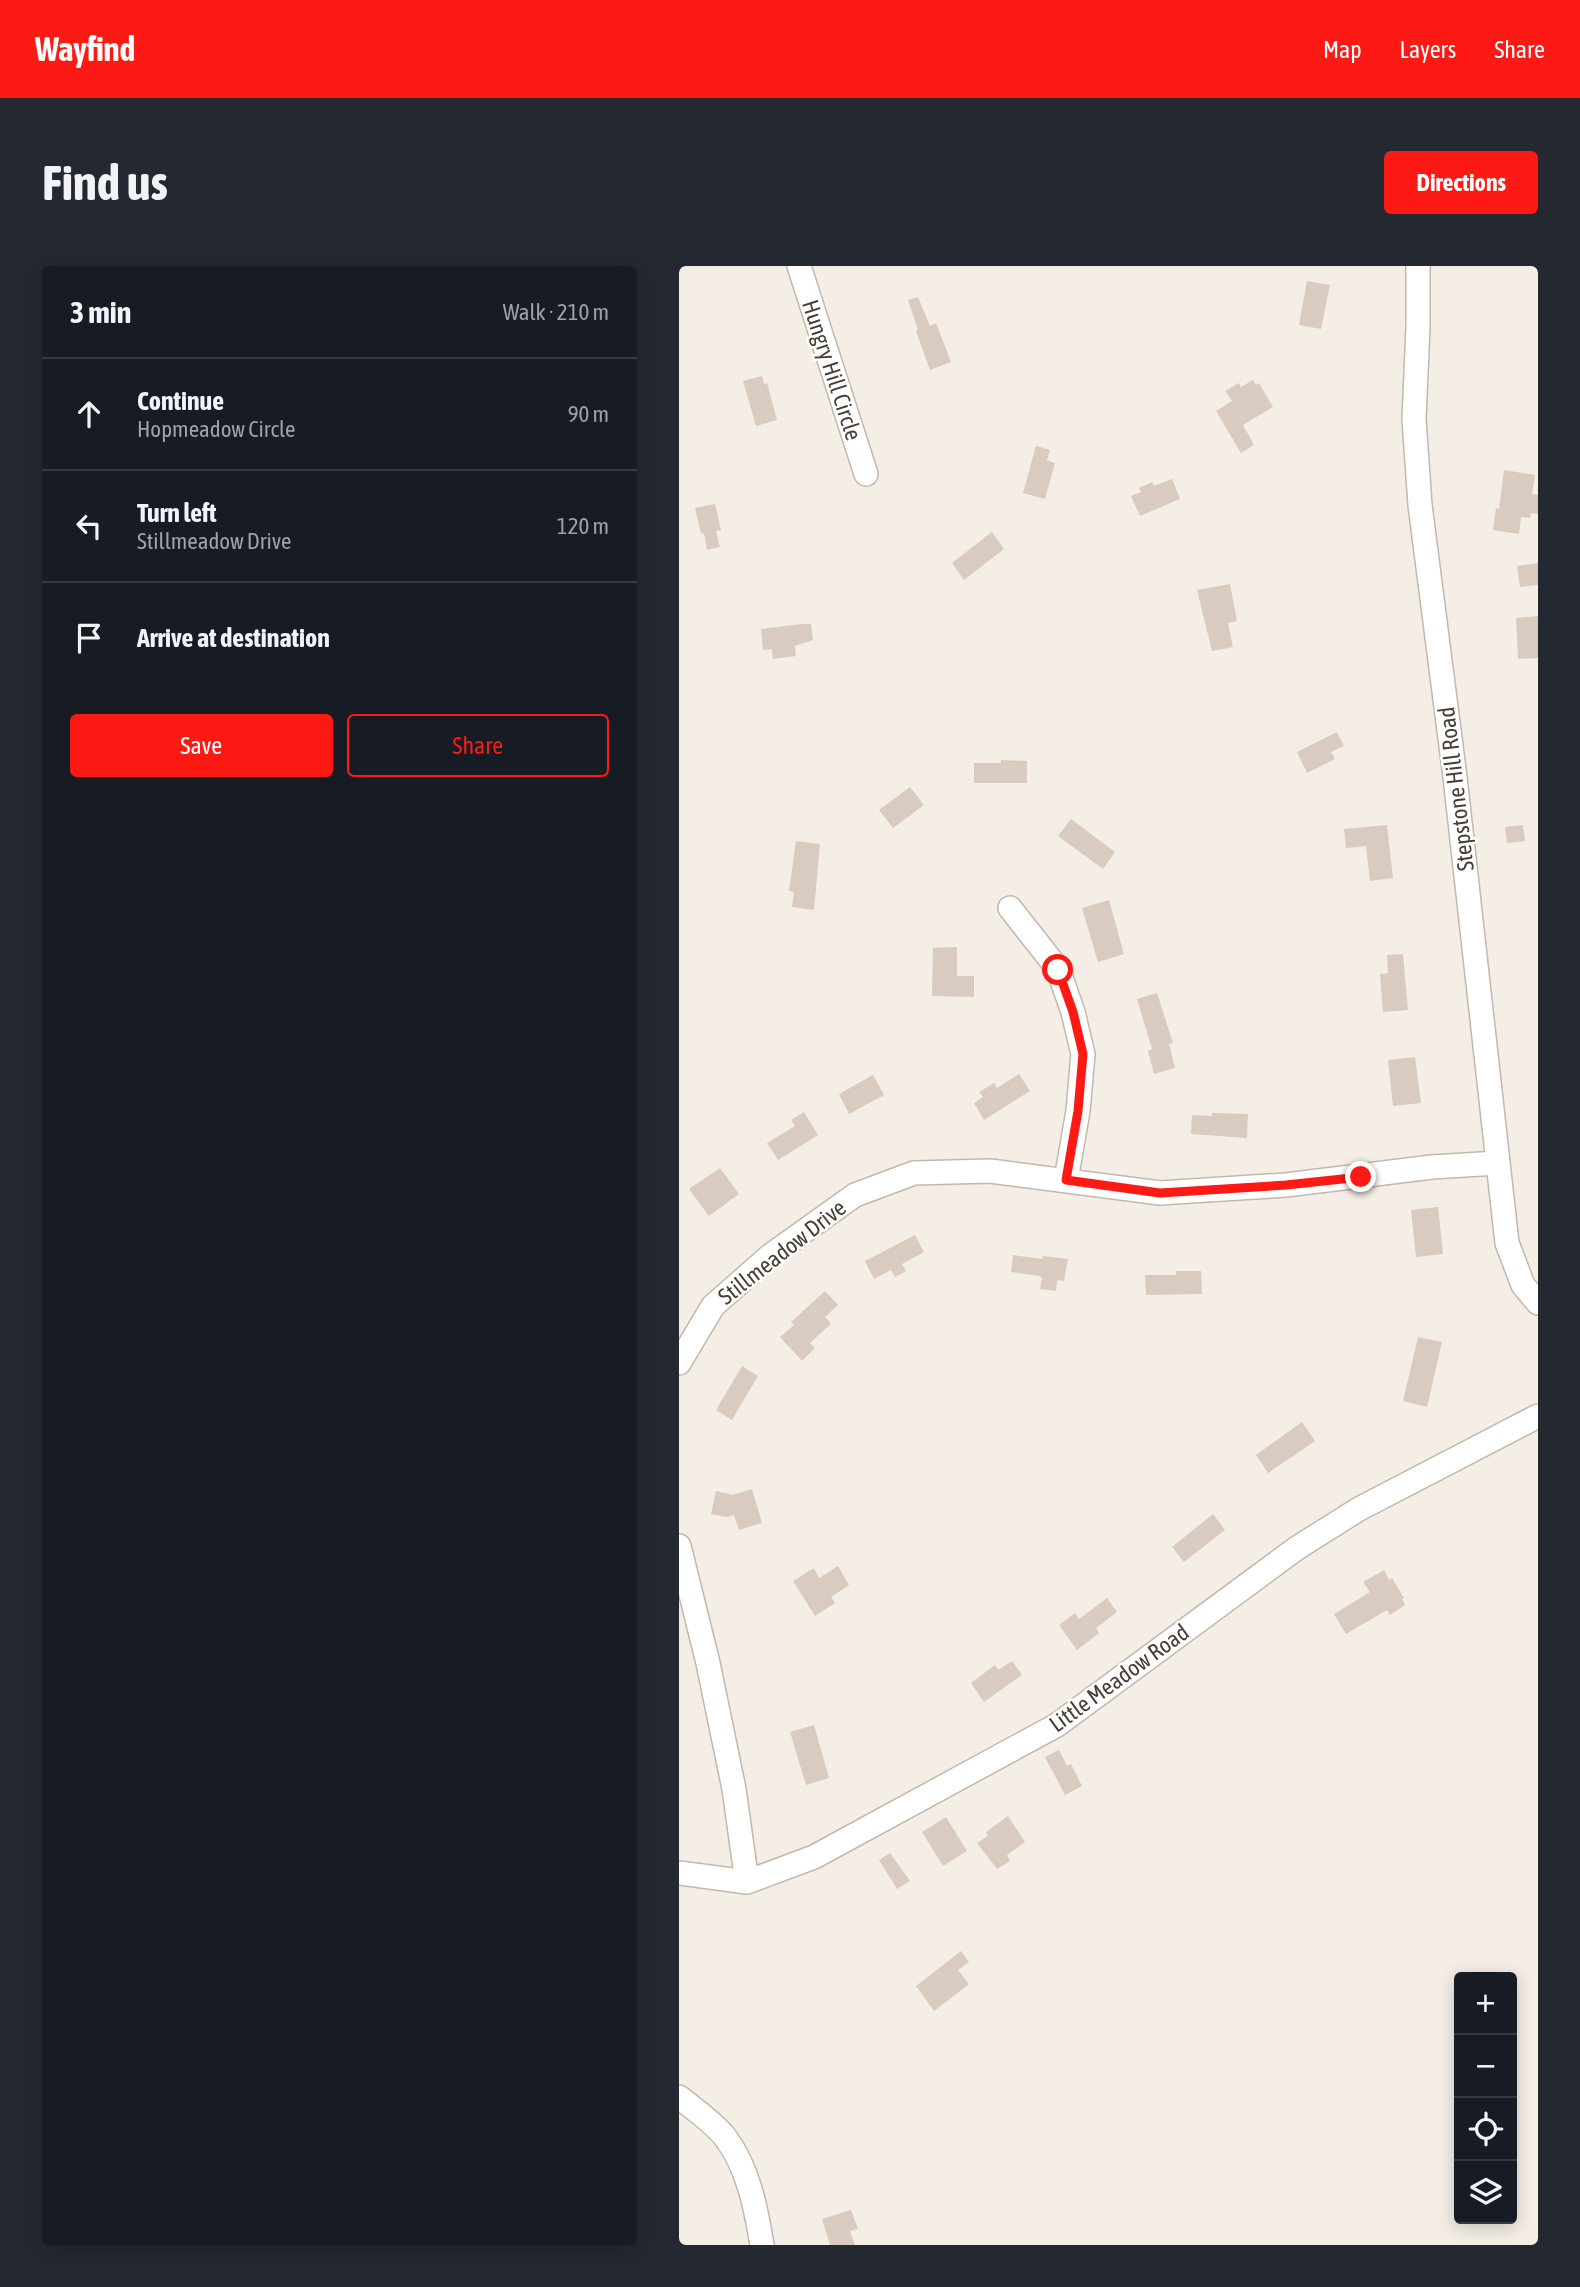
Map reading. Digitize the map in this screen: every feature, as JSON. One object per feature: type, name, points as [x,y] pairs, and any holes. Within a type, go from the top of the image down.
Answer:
[{"type":"street","name":"Hungry Hill Circle","points":[[799,266],[866,474]]},
{"type":"street","name":"Stepstone Hill Road","points":[[1417,266],[1418,327],[1413,419],[1420,505],[1483,1017],[1507,1243],[1523,1285],[1538,1303]]},
{"type":"street","points":[[1010,908],[1058,970],[1073,1012],[1083,1054],[1078,1111],[1066,1180]]},
{"type":"street","name":"Stillmeadow Drive","points":[[679,1363],[713,1306],[771,1255],[855,1195],[914,1173],[990,1171],[1160,1193],[1286,1185],[1432,1167],[1497,1163]]},
{"type":"street","name":"Little Meadow Road","points":[[679,1873],[747,1882],[814,1857],[1057,1725],[1297,1548],[1359,1509],[1538,1416]]},
{"type":"street","points":[[679,1546],[708,1663],[731,1776],[747,1882]]},
{"type":"street","points":[[679,2097],[723,2135],[740,2160],[751,2194],[762,2245]]},
{"type":"building","points":[[1307,281],[1330,285],[1321,329],[1299,325]]},
{"type":"building","points":[[918,297],[930,326],[936,323],[951,362],[930,370],[908,300]]},
{"type":"building","points":[[762,376],[764,384],[767,383],[777,420],[756,426],[743,381]]},
{"type":"building","points":[[1253,380],[1256,385],[1259,383],[1273,407],[1243,425],[1254,445],[1241,453],[1216,411],[1232,401],[1225,391],[1239,383],[1241,387]]},
{"type":"building","points":[[1036,446],[1050,450],[1047,460],[1055,463],[1045,499],[1023,493]]},
{"type":"building","points":[[1504,470],[1535,475],[1532,494],[1538,495],[1538,514],[1531,513],[1530,518],[1521,517],[1519,534],[1493,530],[1496,508],[1499,509]]},
{"type":"building","points":[[1172,479],[1180,499],[1140,516],[1131,496],[1141,492],[1139,488],[1152,482],[1154,486]]},
{"type":"building","points":[[715,504],[721,530],[716,531],[720,547],[707,550],[695,508]]},
{"type":"building","points":[[992,532],[1004,549],[964,580],[952,563]]},
{"type":"building","points":[[1538,563],[1538,585],[1520,587],[1517,566]]},
{"type":"building","points":[[1230,584],[1237,621],[1228,623],[1233,647],[1212,651],[1197,590]]},
{"type":"building","points":[[1538,616],[1538,658],[1518,659],[1516,618]]},
{"type":"building","points":[[811,624],[813,640],[795,646],[796,656],[773,659],[772,649],[763,650],[761,629]]},
{"type":"building","points":[[1337,732],[1344,746],[1331,752],[1335,759],[1307,773],[1297,752]]},
{"type":"building","points":[[1001,760],[1027,761],[1027,783],[974,783],[974,763],[1001,763]]},
{"type":"building","points":[[910,787],[924,805],[893,828],[879,810]]},
{"type":"building","points":[[1071,819],[1115,852],[1103,869],[1058,836]]},
{"type":"building","points":[[1387,825],[1393,878],[1370,881],[1366,846],[1346,848],[1344,829]]},
{"type":"building","points":[[1523,825],[1525,841],[1507,843],[1505,827]]},
{"type":"building","points":[[796,841],[820,844],[814,910],[792,907],[794,892],[789,891]]},
{"type":"building","points":[[1109,900],[1124,954],[1098,962],[1082,908]]},
{"type":"building","points":[[957,947],[957,976],[974,976],[974,997],[932,996],[933,948]]},
{"type":"building","points":[[1403,954],[1408,1010],[1383,1012],[1380,974],[1388,973],[1387,955]]},
{"type":"building","points":[[1157,993],[1173,1043],[1169,1044],[1175,1068],[1154,1074],[1148,1051],[1152,1049],[1137,999]]},
{"type":"building","points":[[1415,1057],[1421,1103],[1393,1106],[1388,1060]]},
{"type":"building","points":[[1019,1074],[1030,1091],[984,1120],[974,1103],[983,1097],[979,1092],[994,1083],[997,1088]]},
{"type":"building","points":[[873,1075],[884,1095],[849,1114],[839,1094]]},
{"type":"building","points":[[804,1112],[818,1135],[778,1160],[767,1143],[795,1126],[791,1120]]},
{"type":"building","points":[[1212,1113],[1248,1114],[1247,1138],[1191,1134],[1192,1115],[1212,1116]]},
{"type":"building","points":[[720,1168],[739,1194],[709,1216],[689,1189]]},
{"type":"building","points":[[1438,1207],[1443,1254],[1416,1257],[1411,1210]]},
{"type":"building","points":[[915,1235],[924,1252],[902,1264],[906,1271],[895,1277],[891,1270],[874,1279],[865,1261]]},
{"type":"building","points":[[1013,1255],[1068,1259],[1064,1281],[1057,1280],[1056,1291],[1040,1289],[1040,1276],[1011,1272]]},
{"type":"building","points":[[1176,1271],[1201,1271],[1202,1294],[1146,1295],[1145,1275],[1176,1275]]},
{"type":"building","points":[[825,1291],[838,1305],[825,1317],[831,1324],[810,1343],[815,1348],[802,1361],[780,1337],[794,1325],[791,1322]]},
{"type":"building","points":[[1418,1337],[1442,1342],[1427,1407],[1403,1401]]},
{"type":"building","points":[[742,1366],[758,1376],[732,1420],[716,1410]]},
{"type":"building","points":[[1302,1422],[1315,1441],[1268,1473],[1256,1455]]},
{"type":"building","points":[[752,1489],[762,1523],[739,1530],[734,1515],[726,1517],[711,1514],[716,1491],[733,1495]]},
{"type":"building","points":[[1213,1514],[1225,1530],[1184,1562],[1172,1547]]},
{"type":"building","points":[[838,1566],[849,1585],[831,1597],[835,1603],[815,1616],[793,1581],[814,1568],[819,1578]]},
{"type":"building","points":[[1384,1570],[1404,1598],[1402,1599],[1405,1605],[1390,1615],[1387,1610],[1346,1634],[1334,1614],[1370,1592],[1363,1582]]},
{"type":"building","points":[[1107,1598],[1117,1612],[1096,1628],[1099,1633],[1077,1650],[1059,1625],[1075,1613],[1079,1619]]},
{"type":"building","points":[[1012,1661],[1022,1675],[984,1702],[971,1683],[995,1665],[998,1670]]},
{"type":"building","points":[[814,1725],[829,1778],[806,1785],[790,1732]]},
{"type":"building","points":[[1059,1750],[1067,1766],[1071,1764],[1082,1786],[1065,1795],[1045,1757]]},
{"type":"building","points":[[1008,1816],[1025,1842],[1007,1855],[1010,1861],[997,1869],[977,1843],[988,1836],[986,1832]]},
{"type":"building","points":[[946,1817],[967,1851],[943,1866],[922,1832]]},
{"type":"building","points":[[890,1853],[910,1881],[897,1889],[879,1860]]},
{"type":"building","points":[[961,1951],[969,1962],[958,1970],[969,1984],[934,2011],[916,1986]]},
{"type":"building","points":[[851,2210],[858,2229],[850,2231],[855,2245],[830,2245],[822,2219]]},
{"type":"route","points":[[1058,970],[1073,1012],[1083,1054],[1078,1111],[1066,1180],[1160,1193],[1361,1177]]}]
